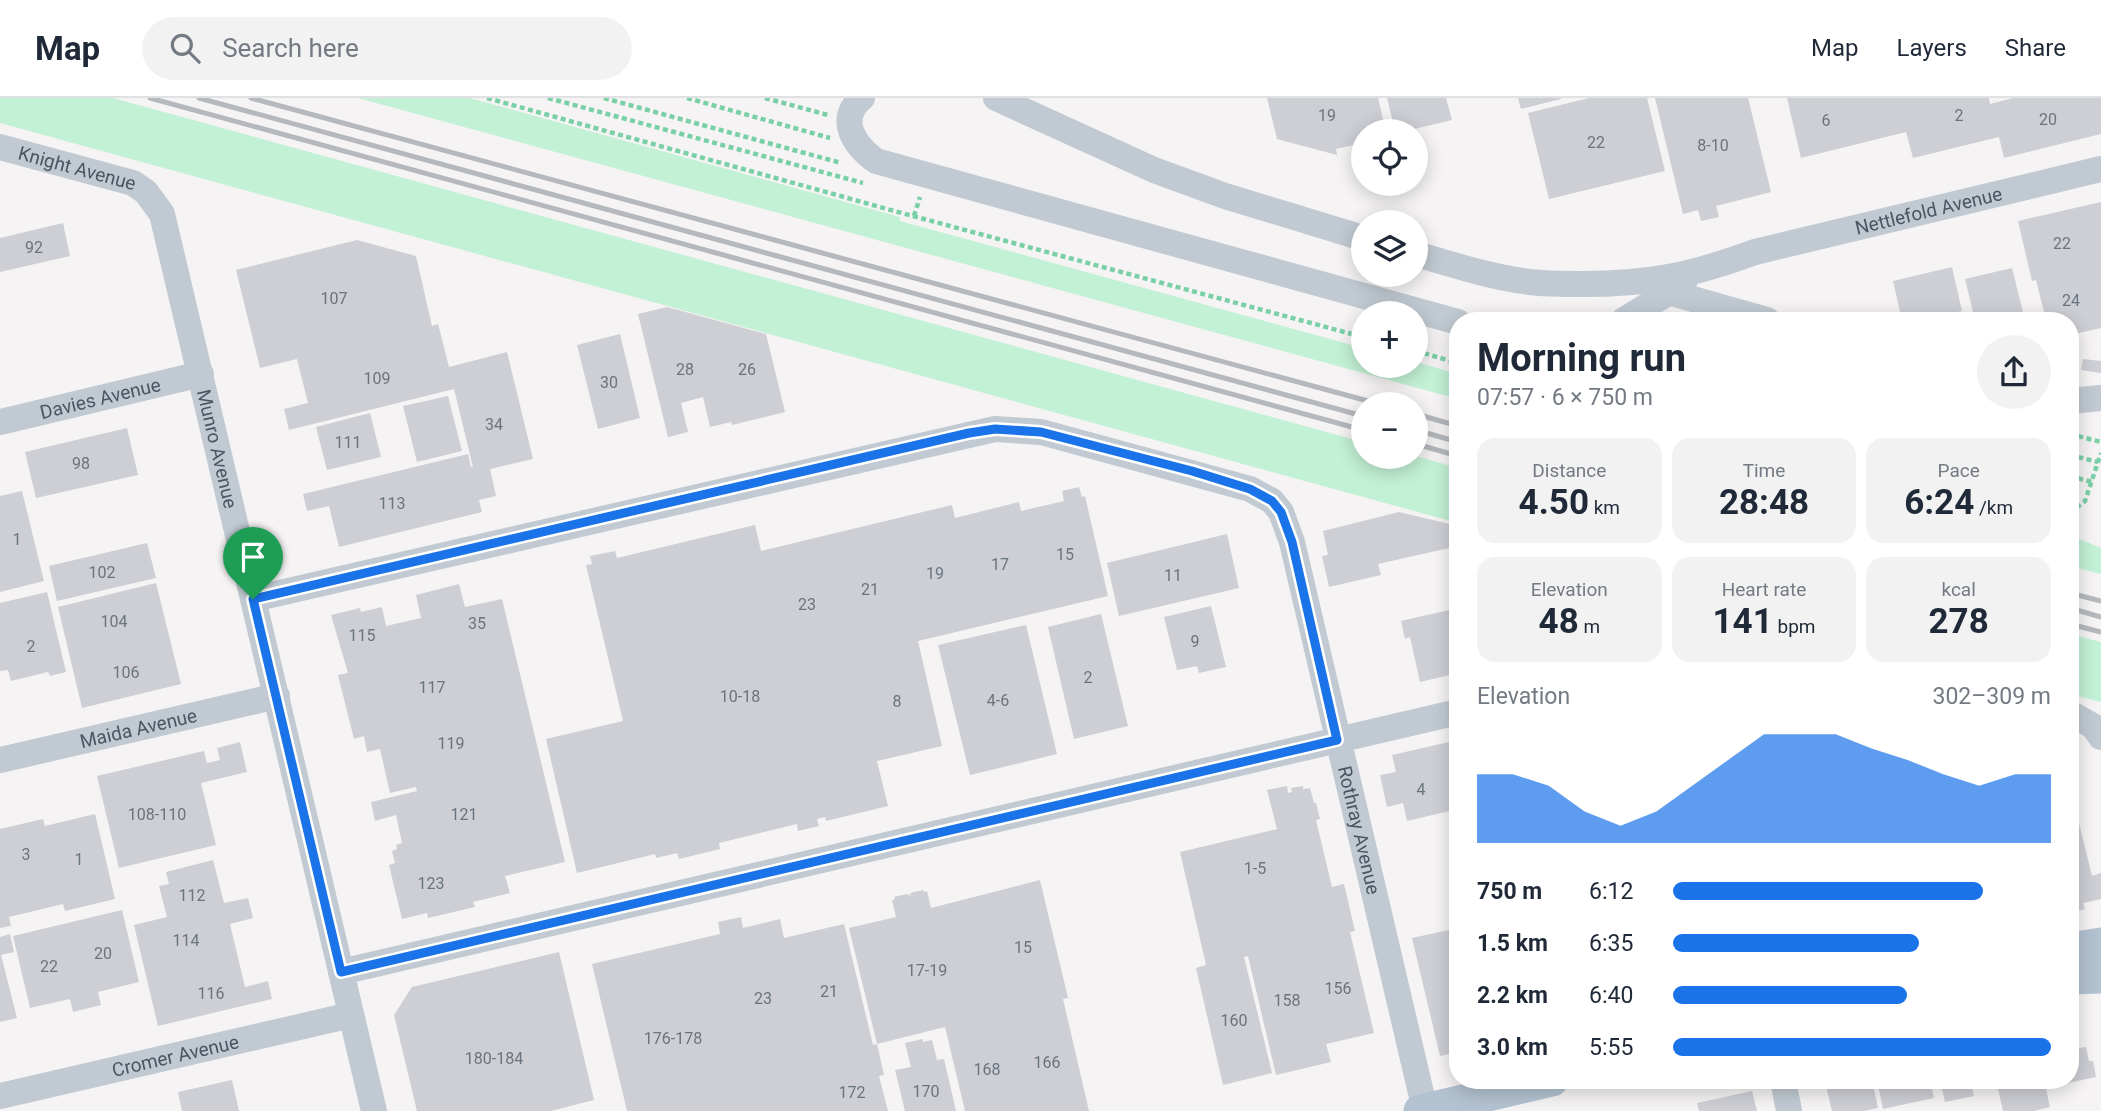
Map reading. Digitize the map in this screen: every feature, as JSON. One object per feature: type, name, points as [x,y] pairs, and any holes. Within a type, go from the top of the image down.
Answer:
[{"type":"main road","points":[[2079,948],[2101,944]]},
{"type":"main road","points":[[2079,977],[2101,976]]},
{"type":"main road","points":[[1422,1110],[1513,1089]]},
{"type":"street","points":[[996,98],[1154,170],[1225,196],[1351,234]]},
{"type":"street","points":[[856,121],[876,161],[1449,320]]},
{"type":"street","name":"Knight Avenue","points":[[0,147],[124,179],[140,186],[151,198]]},
{"type":"street","name":"Nettlefold Avenue","points":[[1634,312],[1666,286],[1755,252],[2101,169]]},
{"type":"street","name":"Munro Avenue","points":[[151,198],[162,214],[166,228],[374,1111]]},
{"type":"street","points":[[1428,257],[1532,283],[1666,286],[1743,312]]},
{"type":"street","name":"Davies Avenue","points":[[0,422],[201,374]]},
{"type":"street","points":[[2079,400],[2101,398]]},
{"type":"street","name":"Rothray Avenue","points":[[253,599],[995,429],[1041,432],[1192,471],[1263,494],[1281,512],[1292,542],[1422,1110]]},
{"type":"street","name":"Maida Avenue","points":[[0,760],[276,696]]},
{"type":"street","points":[[341,972],[1449,714]]},
{"type":"street","points":[[2079,718],[2093,726],[2101,737]]},
{"type":"street","name":"Cromer Avenue","points":[[0,1096],[351,1015]]},
{"type":"street","points":[[1785,1089],[1789,1111]]},
{"type":"path","points":[[487,98],[1351,334]]},
{"type":"path","points":[[687,98],[856,121]]},
{"type":"path","points":[[765,98],[856,121]]},
{"type":"path","points":[[1428,354],[1449,360]]},
{"type":"path","points":[[2079,436],[2101,442]]},
{"type":"path","points":[[2079,507],[2085,500],[2101,453]]},
{"type":"path","points":[[2079,457],[2098,462]]},
{"type":"path","points":[[2079,478],[2092,482]]},
{"type":"green space","points":[[0,98],[113,98],[1351,439],[1351,469],[1428,469],[1428,459],[1449,465],[1449,521],[0,123]]},
{"type":"green space","points":[[358,98],[470,98],[900,217],[900,221],[1351,345],[1351,370]]},
{"type":"green space","points":[[1428,365],[1449,371],[1449,397],[1381,378],[1428,378]]},
{"type":"green space","points":[[2079,539],[2101,548],[2101,574],[2079,568]]},
{"type":"green space","points":[[2079,636],[2101,642],[2101,702],[2079,696]]},
{"type":"building","points":[[1267,98],[1378,98],[1383,119],[1351,119],[1351,146],[1336,149],[1337,155],[1277,139]]},
{"type":"building","points":[[1387,98],[1446,98],[1452,120],[1428,126],[1428,119],[1392,119]]},
{"type":"building","points":[[1518,98],[1560,98],[1561,99],[1521,109]]},
{"type":"building","points":[[1589,98],[1647,98],[1665,171],[1549,199],[1528,113]]},
{"type":"building","points":[[1655,98],[1748,98],[1771,192],[1716,206],[1719,217],[1701,221],[1698,210],[1683,214]]},
{"type":"building","points":[[1787,98],[1989,98],[1990,104],[2013,98],[2101,98],[2101,134],[2004,158],[1999,137],[1913,158],[1906,132],[1801,158]]},
{"type":"building","points":[[2101,202],[2101,328],[2079,333],[2079,312],[2044,312],[2036,280],[2032,281],[2018,221]]},
{"type":"building","points":[[63,223],[70,256],[0,272],[0,238]]},
{"type":"building","points":[[357,240],[416,256],[432,326],[438,324],[449,367],[507,352],[533,459],[490,469],[496,496],[479,500],[482,512],[339,547],[329,506],[307,511],[303,494],[468,454],[473,467],[454,389],[289,430],[284,409],[308,403],[297,359],[260,368],[236,270]]},
{"type":"building","points":[[1952,267],[1962,311],[1900,312],[1893,281]]},
{"type":"building","points":[[2012,268],[2023,312],[1973,312],[1965,279]]},
{"type":"building","points":[[667,307],[766,334],[785,412],[732,425],[731,422],[710,427],[703,397],[681,403],[688,432],[668,437],[638,314]]},
{"type":"building","points":[[620,334],[640,418],[598,429],[577,345]]},
{"type":"building","points":[[2083,359],[2101,361],[2101,373],[2081,370]]},
{"type":"building","points":[[448,396],[462,451],[417,462],[403,406]]},
{"type":"building","points":[[370,413],[381,457],[327,470],[316,427]]},
{"type":"building","points":[[127,428],[138,475],[36,498],[25,452]]},
{"type":"building","points":[[1079,487],[1082,497],[1085,496],[1108,596],[918,641],[942,746],[877,761],[888,806],[826,821],[825,817],[817,819],[819,826],[798,831],[797,824],[719,843],[720,849],[679,859],[677,853],[656,858],[655,854],[577,873],[546,739],[623,721],[586,565],[592,564],[590,556],[615,551],[617,558],[755,525],[761,551],[952,505],[955,518],[1019,502],[1021,511],[1064,501],[1062,491]]},
{"type":"building","points":[[22,491],[44,581],[0,592],[0,496]]},
{"type":"building","points":[[1399,512],[1449,524],[1449,548],[1378,564],[1381,575],[1329,587],[1322,556],[1328,555],[1323,531]]},
{"type":"building","points":[[1227,534],[1239,588],[1119,616],[1107,563]]},
{"type":"building","points":[[147,543],[156,578],[57,601],[49,566]]},
{"type":"building","points":[[156,583],[181,684],[82,708],[58,607]]},
{"type":"building","points":[[459,584],[465,607],[502,599],[565,862],[505,876],[510,893],[473,902],[475,907],[428,918],[427,913],[402,919],[389,865],[395,863],[392,851],[397,849],[396,845],[402,843],[396,815],[375,821],[371,802],[417,791],[416,787],[390,793],[380,749],[367,752],[364,736],[354,739],[338,675],[348,673],[331,615],[360,608],[361,612],[382,607],[386,626],[421,618],[416,595]]},
{"type":"building","points":[[47,592],[66,672],[50,676],[48,672],[11,681],[8,670],[0,671],[0,603]]},
{"type":"building","points":[[1211,606],[1226,667],[1199,673],[1197,666],[1177,670],[1164,617]]},
{"type":"building","points":[[1449,610],[1449,675],[1420,682],[1410,637],[1405,639],[1401,621]]},
{"type":"building","points":[[1101,614],[1128,726],[1074,739],[1048,627]]},
{"type":"building","points":[[1026,625],[1057,754],[970,775],[938,645]]},
{"type":"building","points":[[240,742],[247,772],[201,783],[216,845],[119,868],[97,776],[204,751],[207,763],[220,760],[217,748]]},
{"type":"building","points":[[1449,742],[1449,811],[1407,821],[1403,803],[1387,807],[1380,775],[1396,772],[1392,755]]},
{"type":"building","points":[[1287,786],[1288,793],[1292,792],[1291,788],[1310,788],[1316,803],[1320,819],[1316,820],[1332,887],[1344,884],[1355,931],[1350,932],[1374,1033],[1326,1044],[1331,1062],[1276,1075],[1248,956],[1244,957],[1272,1073],[1223,1085],[1196,968],[1206,965],[1180,852],[1277,829],[1267,790]]},
{"type":"building","points":[[95,814],[115,899],[65,911],[63,904],[9,917],[11,926],[0,928],[0,829],[43,819],[45,826]]},
{"type":"building","points":[[2079,823],[2092,876],[2101,873],[2101,899],[2083,903],[2085,909],[2079,911]]},
{"type":"building","points":[[213,860],[224,903],[248,898],[253,918],[230,924],[245,987],[268,981],[272,999],[158,1026],[134,925],[167,917],[159,886],[169,884],[166,872]]},
{"type":"building","points":[[1040,880],[1068,998],[1063,999],[1089,1111],[965,1111],[945,1027],[877,1044],[849,928],[896,917],[892,900],[894,897],[927,891],[931,908]]},
{"type":"building","points":[[122,910],[139,982],[98,992],[101,1005],[73,1012],[70,999],[30,1008],[13,936]]},
{"type":"building","points":[[741,917],[743,928],[780,919],[784,938],[844,924],[873,1045],[877,1044],[884,1075],[879,1076],[888,1111],[627,1111],[592,964],[720,934],[718,922]]},
{"type":"building","points":[[1449,930],[1449,1054],[1440,1056],[1412,938]]},
{"type":"building","points":[[10,934],[14,952],[1,955],[17,1018],[0,1022],[0,937]]},
{"type":"building","points":[[559,952],[594,1100],[551,1111],[417,1111],[394,1015],[412,987]]},
{"type":"building","points":[[923,1039],[923,1042],[932,1040],[937,1060],[944,1059],[956,1111],[905,1111],[895,1070],[911,1067],[905,1043]]},
{"type":"building","points":[[2086,1047],[2089,1061],[2093,1061],[2096,1077],[2079,1081],[2079,1048]]},
{"type":"building","points":[[232,1080],[239,1111],[182,1111],[178,1092]]},
{"type":"building","points":[[1827,1089],[1874,1089],[1878,1108],[1832,1111]]},
{"type":"building","points":[[1879,1089],[1932,1089],[1934,1098],[1883,1109]]},
{"type":"building","points":[[1942,1089],[1972,1089],[1974,1096],[1945,1102]]},
{"type":"building","points":[[1998,1089],[2046,1089],[2050,1107],[2034,1111],[2003,1111]]},
{"type":"building","points":[[1752,1091],[1757,1111],[1699,1111],[1697,1103]]},
{"type":"railway","points":[[150,98],[1351,427]]},
{"type":"railway","points":[[199,98],[1351,413]]},
{"type":"railway","points":[[251,98],[1351,396]]},
{"type":"railway","points":[[1428,417],[1449,423]]},
{"type":"railway","points":[[1428,433],[1449,439]]},
{"type":"railway","points":[[1428,447],[1449,453]]},
{"type":"railway","points":[[2079,595],[2101,601]]},
{"type":"railway","points":[[2079,611],[2101,617]]},
{"type":"railway","points":[[2079,626],[2101,632]]},
{"type":"route","points":[[995,429],[1041,432],[1192,471],[1250,489],[1272,501],[1281,512],[1292,542],[1337,740],[341,972],[253,599],[969,433],[995,429]]}]
